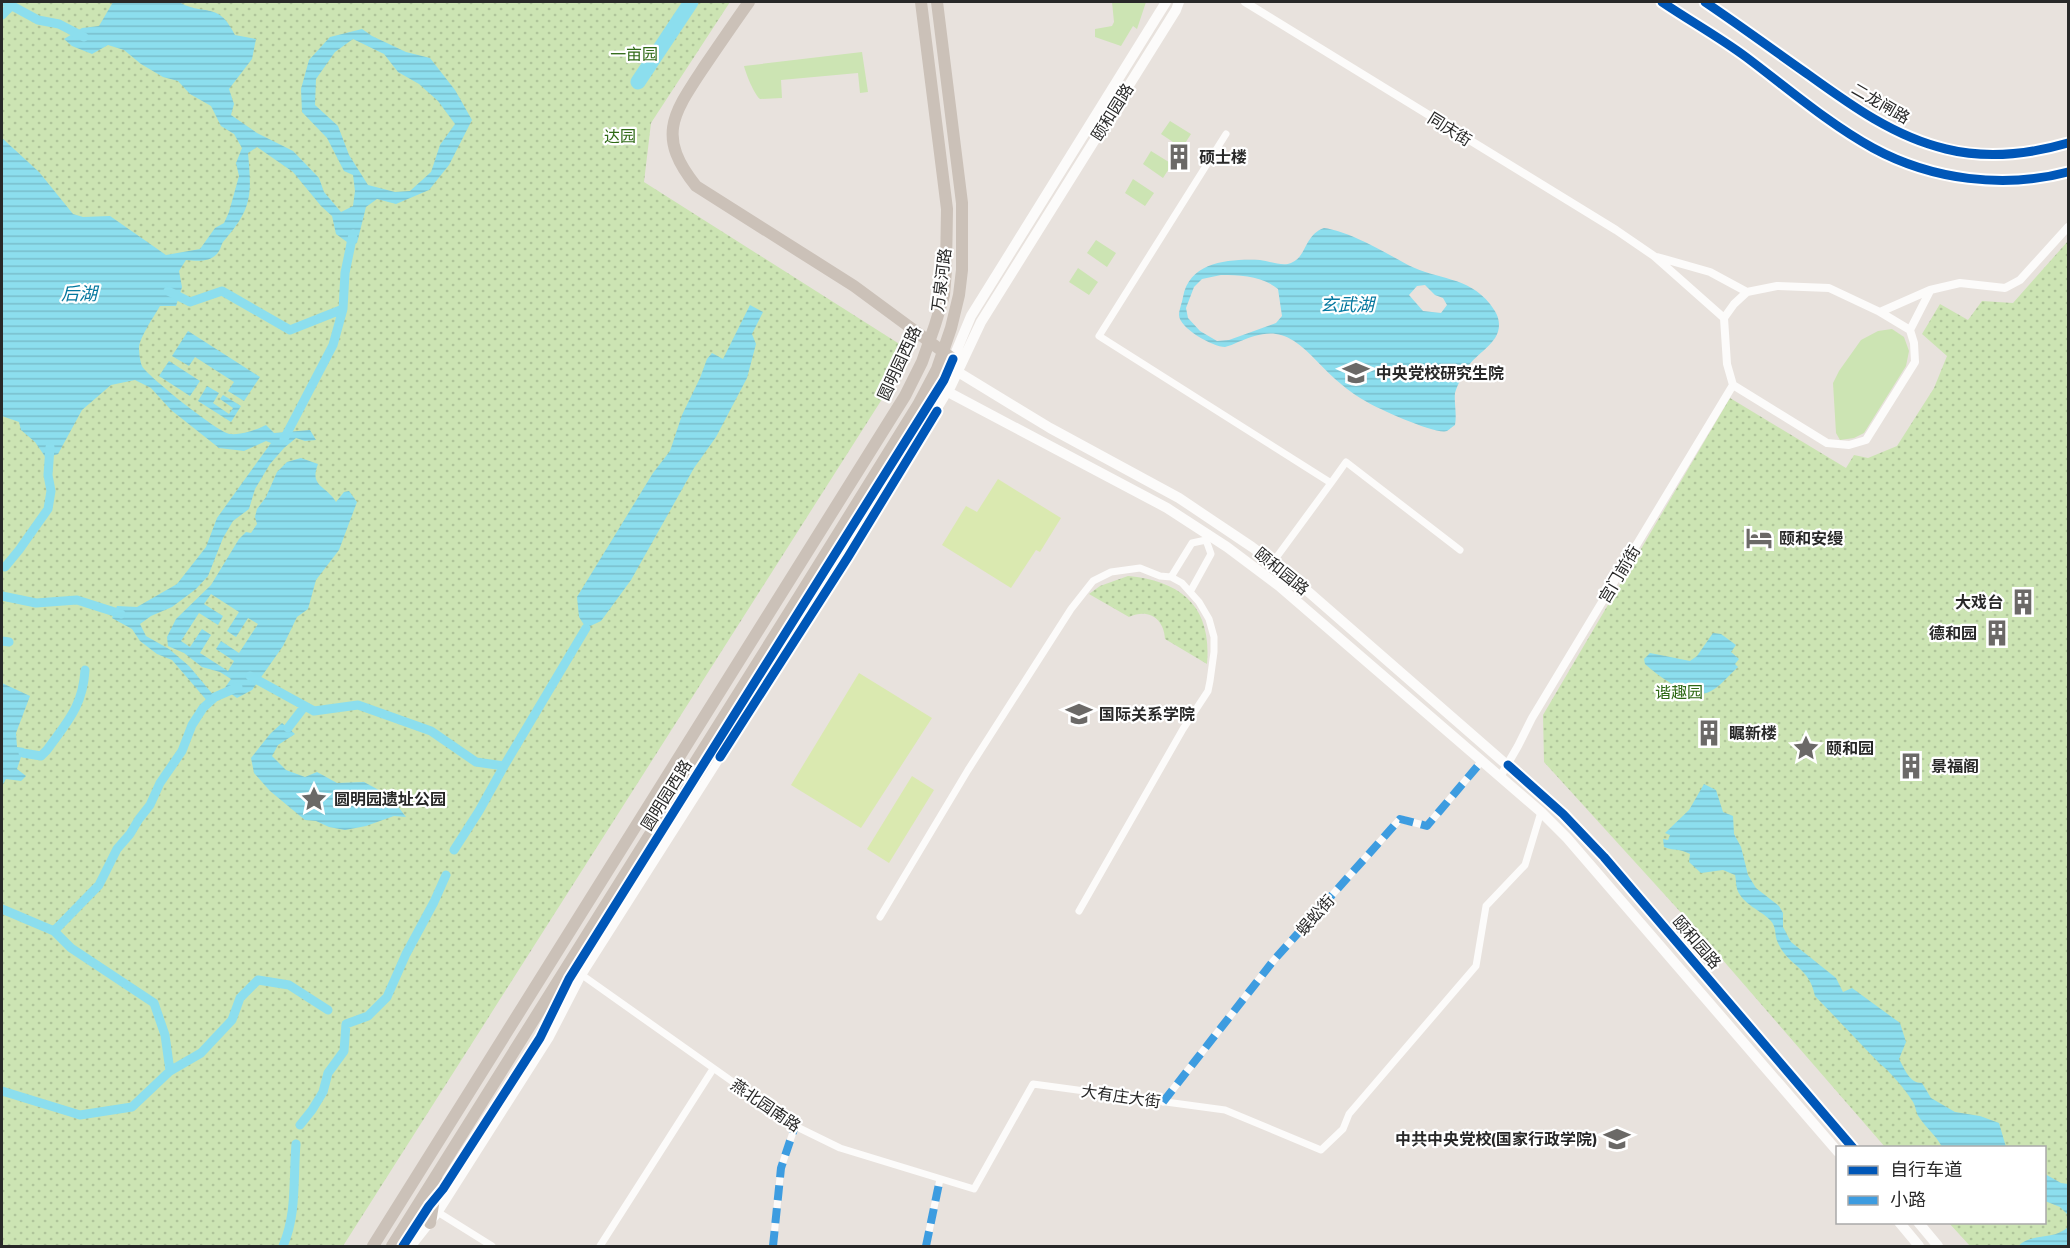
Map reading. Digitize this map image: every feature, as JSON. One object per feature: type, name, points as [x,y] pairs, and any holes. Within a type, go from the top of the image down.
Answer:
[{"type":"highway","points":[[749,2],[679,105],[672,133],[676,157],[683,170],[696,186],[854,286],[953,359]]},
{"type":"highway","name":"圆明园西路","points":[[373,1246],[788,585],[905,396],[922,362],[944,294],[947,209],[921,2]]},
{"type":"highway","name":"万泉河路","points":[[800,595],[918,405],[937,369],[951,328],[962,270],[962,203],[938,2]]},
{"type":"highway","name":"圆明园西路","points":[[392,1246],[800,595]]},
{"type":"highway","points":[[430,1223],[440,1170]]},
{"type":"main road","name":"颐和园路","points":[[1166,2],[972,316],[953,359],[948,392],[1140,493],[1279,586],[1541,812],[1594,867],[1836,1150]]},
{"type":"main road","name":"颐和园路","points":[[1179,2],[981,322],[958,372],[1050,429],[1188,504],[1273,562],[1508,765],[1563,813],[1604,857],[1851,1146]]},
{"type":"main road","points":[[1662,2],[1754,63],[1803,101],[1873,148],[1900,160],[1960,178],[1985,180],[2030,180],[2068,172]]},
{"type":"main road","name":"二龙闸路","points":[[1705,2],[1846,102],[1900,134],[1947,150],[2001,154],[2041,151],[2068,143]]},
{"type":"main road","points":[[1754,63],[1766,45]]},
{"type":"main road","points":[[948,392],[958,372],[953,359]]},
{"type":"main road","points":[[1901,1224],[1919,1246]]},
{"type":"main road","points":[[1920,1224],[1938,1246]]},
{"type":"street","name":"同庆街","points":[[1245,2],[1654,256]]},
{"type":"street","points":[[1226,134],[1099,336],[1331,483]]},
{"type":"street","points":[[1880,312],[1930,290],[1960,283],[2005,288],[2020,280],[2068,226]]},
{"type":"street","points":[[1654,256],[1710,272],[1747,292]]},
{"type":"street","points":[[1654,256],[1724,318]]},
{"type":"street","points":[[1777,286],[1829,288],[1880,312],[1910,330],[1914,343],[1915,362],[1866,440],[1849,445],[1827,443],[1733,385],[1727,364],[1724,318],[1734,303],[1747,292],[1777,286]]},
{"type":"street","points":[[1910,330],[1930,290]]},
{"type":"street","name":"圆明园西路","points":[[433,1207],[540,1038],[569,979],[938,390],[953,359]]},
{"type":"street","name":"宫门前街","points":[[1500,777],[1532,718],[1733,385]]},
{"type":"street","name":"圆明园西路","points":[[403,1246],[433,1207],[550,1037],[582,975],[848,557],[948,392]]},
{"type":"street","points":[[1273,562],[1346,462],[1460,550]]},
{"type":"street","points":[[1171,577],[1192,543],[1207,537],[1211,554],[1190,592]]},
{"type":"street","points":[[880,917],[968,770],[1071,609],[1093,580],[1111,572],[1140,568],[1160,576],[1171,577],[1190,592],[1209,619],[1214,637],[1214,652],[1208,691],[1183,729],[1079,910]]},
{"type":"street","name":"蜈蚣街","points":[[1162,1102],[1274,960],[1400,819],[1427,826],[1481,762]]},
{"type":"street","name":"大有庄大街","points":[[974,1189],[1033,1084],[1225,1110],[1321,1150],[1343,1129],[1349,1114],[1476,966],[1486,906],[1525,865],[1541,812]]},
{"type":"street","name":"燕北园南路","points":[[582,975],[795,1126],[840,1148],[974,1189]]},
{"type":"street","points":[[600,1246],[713,1069]]},
{"type":"street","points":[[772,1246],[781,1168],[795,1126]]},
{"type":"street","points":[[926,1246],[940,1179]]},
{"type":"street","points":[[433,1207],[492,1246]]},
{"type":"street","points":[[412,1246],[430,1223]]},
{"type":"green space","name":"圆明园遗址公园","points":[[2,2],[730,2],[651,123],[644,182],[912,352],[343,1246],[2,1246]]},
{"type":"green space","points":[[1112,2],[1146,2],[1137,29],[1133,26],[1121,46],[1095,37],[1095,29],[1112,26],[1114,22]]},
{"type":"green space","points":[[862,52],[868,92],[860,93],[858,73],[781,80],[782,98],[760,99],[748,79],[744,66]]},
{"type":"green space","points":[[1170,121],[1191,134],[1182,148],[1161,134]]},
{"type":"green space","points":[[1151,151],[1172,164],[1163,178],[1143,164]]},
{"type":"green space","points":[[1133,179],[1154,193],[1145,206],[1125,193]]},
{"type":"green space","points":[[1096,240],[1116,253],[1107,267],[1087,253]]},
{"type":"green space","name":"颐和园","points":[[2068,241],[2068,1246],[1970,1246],[1950,1224],[2046,1224],[2046,1146],[1884,1146],[1695,928],[1544,762],[1543,715],[1730,398],[1846,468],[1854,455],[1868,458],[1897,446],[1934,388],[1947,356],[1922,334],[1940,304],[1968,320],[1982,301],[2013,303]]},
{"type":"green space","points":[[1078,268],[1098,282],[1089,295],[1069,282]]},
{"type":"green space","points":[[1892,329],[1904,337],[1909,351],[1906,366],[1864,433],[1854,438],[1840,440],[1836,433],[1833,383],[1861,340],[1878,331]]},
{"type":"green space","points":[[998,479],[1061,518],[1040,552],[1036,550],[1011,588],[942,545],[966,506],[977,512]]},
{"type":"green space","points":[[1128,576],[1164,584],[1190,600],[1204,627],[1207,664],[1165,639],[1162,625],[1154,617],[1148,614],[1136,614],[1129,617],[1089,594],[1100,586]]},
{"type":"green space","points":[[859,673],[932,718],[861,828],[791,785]]},
{"type":"green space","points":[[912,776],[934,790],[889,863],[867,849]]},
{"type":"water","name":"后湖","points":[[113,2],[179,2],[196,9],[217,13],[229,24],[235,35],[256,39],[252,59],[229,89],[234,104],[231,115],[257,133],[293,151],[319,178],[324,192],[341,212],[353,206],[355,191],[353,175],[344,171],[327,138],[302,112],[301,89],[309,60],[330,37],[362,29],[406,52],[430,58],[455,90],[472,120],[449,165],[429,190],[396,204],[377,199],[366,207],[357,243],[351,245],[336,234],[332,216],[293,172],[257,147],[248,153],[250,180],[248,201],[240,220],[212,258],[186,260],[179,271],[182,287],[176,306],[160,306],[142,338],[139,348],[142,366],[156,380],[213,425],[230,434],[239,434],[266,425],[274,433],[310,430],[316,440],[305,441],[296,438],[284,448],[270,464],[255,489],[249,509],[233,521],[223,538],[208,576],[196,589],[172,607],[151,616],[140,624],[146,636],[169,649],[189,666],[215,697],[209,703],[172,660],[157,654],[140,641],[132,629],[112,618],[117,606],[137,607],[177,584],[206,547],[217,518],[271,443],[266,441],[244,451],[219,448],[171,410],[151,388],[135,380],[111,385],[82,410],[58,454],[46,458],[35,442],[21,430],[19,422],[2,416],[2,138],[39,172],[73,214],[83,217],[110,216],[166,255],[200,249],[215,228],[224,223],[239,176],[236,163],[242,148],[234,134],[221,126],[211,106],[190,94],[178,81],[163,77],[141,64],[124,50],[108,45],[92,54],[72,46],[64,39],[82,28],[99,26]],"holes":[[[353,39],[384,54],[398,72],[419,84],[438,101],[455,124],[440,145],[431,172],[410,191],[395,192],[368,185],[349,155],[338,126],[315,105],[316,79],[335,52]]]},
{"type":"water","name":"玄武湖","points":[[1324,228],[1345,233],[1419,270],[1462,283],[1481,295],[1494,309],[1498,319],[1498,332],[1491,343],[1467,368],[1460,380],[1455,393],[1455,425],[1447,431],[1420,425],[1364,400],[1335,379],[1300,345],[1287,337],[1273,333],[1266,334],[1225,347],[1198,336],[1180,320],[1179,311],[1187,285],[1202,269],[1236,260],[1291,263],[1300,256],[1317,231]],"holes":[[[1221,275],[1251,277],[1265,281],[1278,289],[1282,316],[1276,323],[1229,340],[1217,341],[1200,331],[1188,318],[1186,308],[1194,287],[1202,279]],[[1425,285],[1435,295],[1443,298],[1447,305],[1441,313],[1423,311],[1409,295],[1417,286]]]},
{"type":"water","points":[[750,305],[763,312],[752,334],[756,344],[747,378],[716,437],[694,468],[631,580],[601,621],[586,628],[579,617],[577,597],[653,473],[670,451],[682,415],[707,359],[712,353],[723,359]]},
{"type":"water","points":[[188,331],[260,377],[244,401],[228,391],[234,382],[195,357],[189,366],[172,356]]},
{"type":"water","points":[[169,361],[200,381],[190,396],[159,376]]},
{"type":"water","points":[[207,386],[219,393],[213,403],[229,414],[233,408],[220,399],[223,395],[241,406],[231,422],[198,401]]},
{"type":"water","points":[[301,458],[318,464],[317,482],[336,502],[344,492],[349,491],[357,502],[339,550],[316,580],[308,609],[297,617],[283,646],[252,690],[237,698],[224,689],[231,679],[220,672],[202,667],[184,653],[168,646],[167,637],[176,619],[211,585],[239,539],[246,532],[251,533],[257,524],[255,517],[257,509],[266,497],[277,472],[287,462]],"holes":[[[211,594],[239,612],[227,631],[236,637],[248,618],[258,624],[239,653],[221,641],[216,649],[234,661],[228,671],[200,653],[211,635],[202,629],[190,647],[181,641],[199,613],[218,625],[223,616],[204,604]]]},
{"type":"water","points":[[1713,633],[1721,634],[1736,645],[1731,652],[1739,659],[1735,664],[1738,667],[1709,692],[1702,694],[1684,690],[1658,675],[1645,664],[1644,659],[1650,653],[1690,661],[1697,656]]},
{"type":"water","points":[[2,683],[30,696],[16,733],[17,747],[24,748],[17,769],[26,776],[21,781],[6,779],[2,786]]},
{"type":"water","points":[[282,723],[295,734],[278,745],[272,756],[286,770],[305,777],[317,772],[337,783],[364,782],[390,796],[406,817],[394,816],[366,826],[345,830],[305,820],[270,791],[254,773],[251,758]]},
{"type":"water","points":[[1704,784],[1716,790],[1723,812],[1733,816],[1734,834],[1741,847],[1748,875],[1756,888],[1779,906],[1783,913],[1783,927],[1791,942],[1836,978],[1843,992],[1852,988],[1900,1023],[1906,1042],[1899,1059],[1905,1071],[1914,1081],[1922,1083],[1931,1098],[1955,1112],[1980,1116],[1999,1123],[2006,1146],[1941,1146],[1919,1117],[1912,1100],[1898,1082],[1815,996],[1804,972],[1783,951],[1771,921],[1740,895],[1735,875],[1723,870],[1701,873],[1689,862],[1690,854],[1664,847],[1663,839],[1668,840],[1670,835],[1665,833],[1689,810]]},
{"type":"water","points":[[2046,1175],[2061,1183],[2068,1184],[2068,1215],[2060,1207],[2046,1201]]},
{"type":"water","points":[[2068,1227],[2068,1245],[2018,1246],[2030,1239],[2056,1234]]},
{"type":"waterway","points":[[5,2],[38,20],[59,24],[84,37]]},
{"type":"waterway","points":[[638,82],[691,2]]},
{"type":"waterway","points":[[2,15],[11,6]]},
{"type":"waterway","points":[[284,439],[333,345],[343,309],[345,273],[353,234]]},
{"type":"waterway","points":[[168,291],[190,302],[222,291],[290,330],[343,309]]},
{"type":"waterway","points":[[5,567],[48,509],[51,491],[48,475],[50,447]]},
{"type":"waterway","points":[[2,596],[36,603],[77,600],[121,614]]},
{"type":"waterway","points":[[504,766],[586,628]]},
{"type":"waterway","points":[[2,641],[9,642]]},
{"type":"waterway","points":[[23,753],[41,756],[47,750],[73,713],[81,694],[85,670]]},
{"type":"waterway","points":[[250,676],[314,711],[358,705],[431,731],[476,762],[504,766],[454,850]]},
{"type":"waterway","points":[[54,931],[99,885],[117,849],[150,805],[160,783],[182,751],[192,725],[203,708],[215,697],[238,687]]},
{"type":"waterway","points":[[288,728],[304,707]]},
{"type":"waterway","points":[[300,1125],[323,1092],[328,1073],[344,1051],[346,1024],[368,1016],[387,997],[446,875]]},
{"type":"waterway","points":[[2,910],[54,931],[71,948],[154,1003],[165,1035],[170,1071]]},
{"type":"waterway","points":[[2,1091],[80,1115],[132,1107],[170,1071],[201,1053],[232,1020],[240,998],[258,980],[289,985],[328,1010]]},
{"type":"waterway","points":[[283,1246],[291,1221],[296,1144]]},
{"type":"marked path","points":[[1163,1102],[1274,960],[1400,819],[1427,826],[1481,762]]},
{"type":"marked path","points":[[773,1246],[781,1168],[795,1126]]},
{"type":"marked path","points":[[926,1246],[940,1179]]},
{"type":"cycle path","points":[[1662,2],[1736,50],[1840,128],[1896,159],[1944,174],[1994,180],[2019,180],[2068,172]]},
{"type":"cycle path","points":[[1705,2],[1855,108],[1890,128],[1927,144],[1977,154],[2008,154],[2068,143]]},
{"type":"cycle path","points":[[403,1246],[443,1189],[540,1038],[569,979],[944,380],[953,359]]},
{"type":"cycle path","points":[[720,757],[848,557],[937,411]]},
{"type":"cycle path","points":[[1508,765],[1563,814],[1604,857],[1851,1146]]},
{"type":"place","name":"硕士楼","points":[[1179,157]]},
{"type":"place","name":"中央党校研究生院","points":[[1356,373]]},
{"type":"place","name":"颐和安缦","points":[[1759,538]]},
{"type":"place","name":"大戏台","points":[[2023,602]]},
{"type":"place","name":"德和园","points":[[1997,633]]},
{"type":"place","name":"国际关系学院","points":[[1079,714]]},
{"type":"place","name":"瞩新楼","points":[[1709,733]]},
{"type":"place","name":"颐和园","points":[[1806,748]]},
{"type":"place","name":"景福阁","points":[[1911,766]]},
{"type":"place","name":"圆明园遗址公园","points":[[314,799]]},
{"type":"place","name":"中共中央党校(国家行政学院)","points":[[1617,1139]]},
{"type":"park label","name":"一亩园","points":[[634,54]]},
{"type":"park label","name":"达园","points":[[620,136]]},
{"type":"park label","name":"谐趣园","points":[[1679,692]]}]
